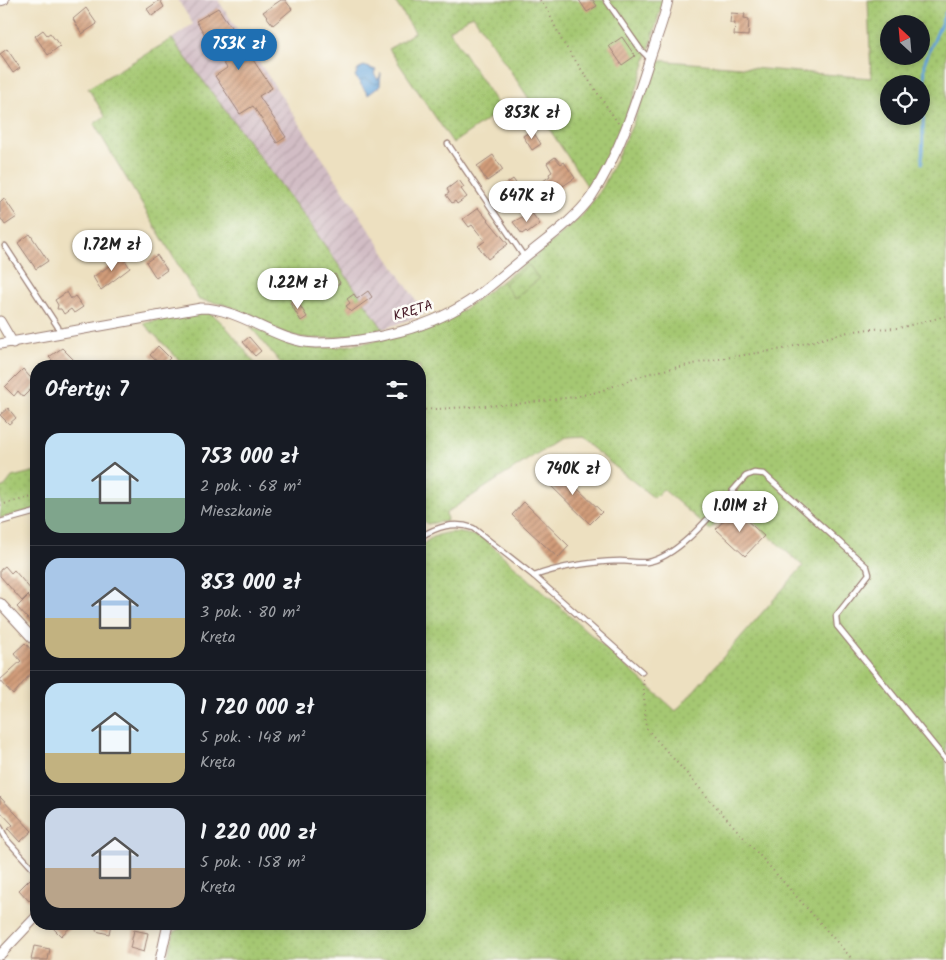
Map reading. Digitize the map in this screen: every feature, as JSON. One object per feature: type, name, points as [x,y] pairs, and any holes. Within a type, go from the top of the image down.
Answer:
[{"type":"street","points":[[0,1],[4,0]]},
{"type":"street","name":"KRĘTA","points":[[0,344],[60,335],[201,308],[217,308],[287,339],[314,343],[368,337],[423,324],[446,314],[476,297],[525,258],[576,215],[591,197],[632,116],[668,0]]},
{"type":"street","points":[[0,321],[13,343]]},
{"type":"street","points":[[0,603],[30,636]]},
{"type":"street","points":[[0,955],[30,923]]},
{"type":"street","points":[[160,960],[167,930]]},
{"type":"lane","points":[[606,0],[641,50],[650,59]]},
{"type":"lane","points":[[448,144],[525,258]]},
{"type":"lane","points":[[5,246],[58,327],[60,335]]},
{"type":"lane","points":[[534,576],[556,568],[618,561],[648,562],[676,549],[707,520],[746,476],[754,473],[764,474],[868,567],[869,574],[836,616],[837,626],[946,760]]},
{"type":"lane","points":[[0,522],[30,514]]},
{"type":"lane","points":[[426,534],[450,524],[464,525],[491,541],[534,576],[642,672]]},
{"type":"lane","points":[[0,827],[7,840],[30,865]]},
{"type":"path","points":[[540,0],[562,40],[616,121],[625,130]]},
{"type":"path","points":[[426,410],[516,404],[574,397],[597,392],[650,373],[783,349],[848,332],[899,328],[946,316]]},
{"type":"path","points":[[0,505],[30,498]]},
{"type":"path","points":[[642,672],[646,728],[853,960]]},
{"type":"shaded area","points":[[178,0],[218,0],[425,314],[383,329],[310,224],[172,39],[193,24]]},
{"type":"green space","points":[[394,0],[663,0],[642,73],[625,121],[602,166],[588,187],[473,15],[449,30],[501,110],[453,143],[389,49],[415,32]]},
{"type":"green space","points":[[868,0],[946,0],[946,960],[167,960],[174,932],[178,930],[426,930],[427,541],[442,534],[450,533],[483,538],[676,711],[803,566],[733,504],[710,530],[663,489],[654,498],[578,437],[561,438],[446,513],[447,521],[427,524],[426,360],[278,360],[250,326],[294,346],[311,348],[338,347],[369,342],[433,326],[463,310],[533,258],[582,216],[603,187],[632,126],[656,60],[871,78]]},
{"type":"green space","points":[[172,39],[310,224],[383,329],[330,338],[299,337],[277,330],[232,307],[199,300],[94,124],[105,116],[88,88]]},
{"type":"green space","points":[[529,265],[539,279],[514,298],[504,284]]},
{"type":"green space","points":[[206,312],[226,327],[252,360],[179,360],[143,323]]},
{"type":"green space","points":[[30,472],[30,510],[0,518],[0,488],[5,486],[12,477]]},
{"type":"water","points":[[364,66],[376,70],[374,73],[378,80],[381,73],[380,86],[368,95],[355,76],[359,68]]},
{"type":"building","points":[[160,0],[164,7],[152,16],[147,9]]},
{"type":"building","points":[[281,0],[285,0],[292,9],[273,25],[263,12]]},
{"type":"building","points":[[579,0],[593,0],[597,6],[587,12]]},
{"type":"building","points":[[86,8],[97,24],[82,34],[73,19]]},
{"type":"building","points":[[218,8],[272,88],[259,96],[286,137],[277,143],[253,106],[240,114],[215,76],[227,68],[196,21]]},
{"type":"building","points":[[731,13],[745,14],[744,18],[749,19],[748,36],[734,35],[735,23],[730,23]]},
{"type":"building","points":[[43,30],[47,35],[50,33],[60,46],[48,55],[35,36]]},
{"type":"building","points":[[622,37],[635,56],[622,65],[609,46]]},
{"type":"building","points":[[7,49],[20,68],[13,73],[0,54]]},
{"type":"building","points":[[532,130],[541,144],[532,150],[523,136]]},
{"type":"building","points":[[493,155],[503,170],[487,181],[477,166]]},
{"type":"building","points":[[555,157],[561,164],[564,162],[575,178],[551,194],[554,199],[543,206],[531,190],[550,176],[549,174],[552,172],[547,163]]},
{"type":"building","points":[[513,179],[520,189],[512,194],[506,184]]},
{"type":"building","points":[[459,180],[464,187],[461,189],[467,197],[457,204],[455,201],[452,203],[446,195],[449,193],[447,189]]},
{"type":"building","points":[[4,198],[17,217],[5,225],[0,217],[0,202]]},
{"type":"building","points":[[478,208],[508,244],[488,259],[478,246],[485,241],[472,225],[469,227],[463,219]]},
{"type":"building","points":[[531,212],[540,224],[528,233],[526,231],[522,234],[513,222]]},
{"type":"building","points":[[30,234],[48,261],[36,269],[18,243]]},
{"type":"building","points":[[121,254],[130,268],[101,290],[93,277],[112,264],[110,261]]},
{"type":"building","points":[[157,255],[167,270],[156,278],[146,262]]},
{"type":"building","points":[[335,274],[340,283],[334,287],[328,279]]},
{"type":"building","points":[[368,291],[372,297],[351,312],[346,306],[350,303],[347,299],[354,294],[357,299]]},
{"type":"building","points":[[67,292],[71,299],[75,296],[83,307],[74,313],[71,309],[64,314],[61,309],[57,309],[58,305],[55,300]]},
{"type":"building","points":[[296,299],[307,317],[301,321],[290,303]]},
{"type":"building","points":[[249,337],[261,351],[255,356],[243,342]]},
{"type":"building","points":[[158,346],[170,358],[168,360],[155,360],[150,355]]},
{"type":"building","points":[[62,348],[74,360],[52,360],[49,357]]},
{"type":"building","points":[[23,369],[30,377],[30,390],[23,397],[18,391],[14,396],[5,387]]},
{"type":"building","points":[[8,408],[16,418],[9,424],[0,415]]},
{"type":"building","points":[[556,468],[602,512],[590,524],[545,480]]},
{"type":"building","points":[[524,502],[569,546],[558,558],[512,515]]},
{"type":"building","points":[[734,509],[764,536],[745,556],[716,529]]},
{"type":"building","points":[[5,566],[11,573],[14,570],[30,589],[30,593],[22,601],[0,576],[0,570]]},
{"type":"building","points":[[28,596],[30,598],[30,621],[17,607]]},
{"type":"building","points":[[25,643],[30,648],[30,674],[13,695],[0,680],[21,661],[14,653]]},
{"type":"building","points":[[0,797],[30,829],[30,833],[20,842],[8,829],[13,825],[0,811]]},
{"type":"building","points":[[30,879],[29,901],[19,890]]},
{"type":"building","points":[[55,930],[68,930],[61,936]]},
{"type":"building","points":[[96,930],[110,930],[109,934]]},
{"type":"building","points":[[134,930],[148,933],[144,952],[130,948]]},
{"type":"building","points":[[34,946],[50,949],[48,960],[31,960]]},
{"type":"waterway","points":[[922,163],[925,61],[946,12]]}]
